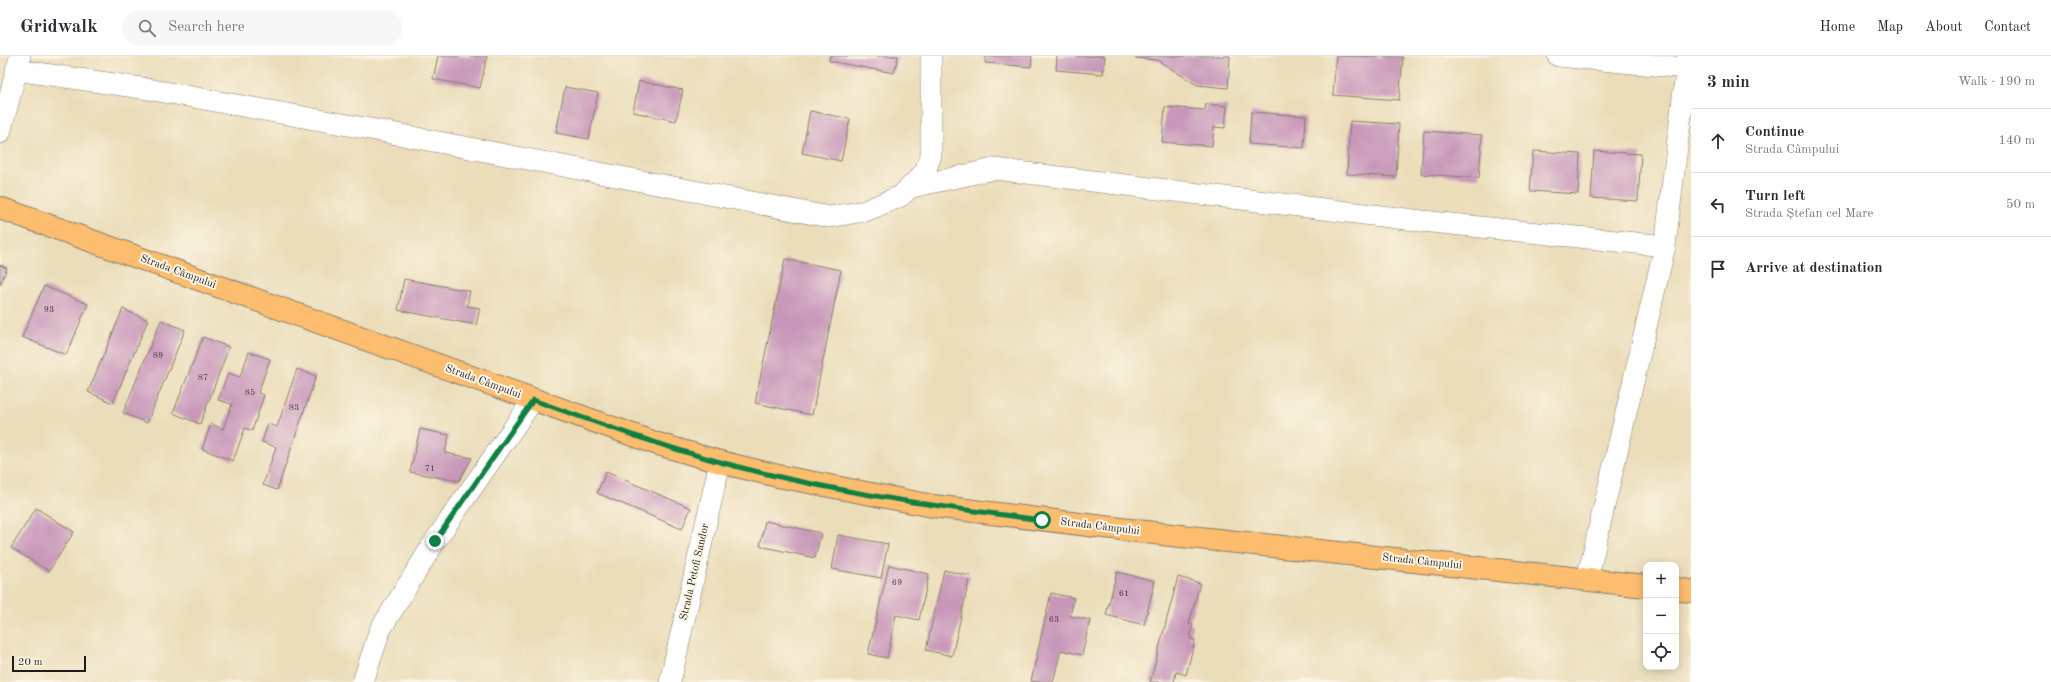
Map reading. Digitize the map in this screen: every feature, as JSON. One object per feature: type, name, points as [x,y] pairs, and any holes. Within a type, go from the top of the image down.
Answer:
[{"type":"main road","name":"Strada Câmpului","points":[[0,208],[533,400],[658,444],[720,462],[849,491],[933,506],[1154,533],[1643,586]]},
{"type":"main road","points":[[1679,589],[1691,591]]},
{"type":"street","points":[[0,134],[18,63],[142,88],[381,131],[829,217],[865,212],[901,196],[925,172],[931,155],[931,56]]},
{"type":"street","points":[[1558,56],[1687,62],[1665,246],[1586,580]]},
{"type":"street","points":[[912,186],[994,169],[1422,221],[1665,246]]},
{"type":"street","points":[[362,682],[380,630],[435,541],[533,400]]},
{"type":"street","name":"Strada Petofi Sandor","points":[[670,682],[720,462]]},
{"type":"building","points":[[438,56],[487,56],[480,88],[433,79]]},
{"type":"building","points":[[830,56],[898,56],[894,73],[829,61]]},
{"type":"building","points":[[986,56],[1032,56],[1031,67],[985,63]]},
{"type":"building","points":[[1057,56],[1105,56],[1103,74],[1056,70]]},
{"type":"building","points":[[1136,56],[1230,56],[1228,88],[1197,85],[1157,60],[1135,58]]},
{"type":"building","points":[[1336,56],[1403,57],[1399,100],[1333,95]]},
{"type":"building","points":[[639,81],[683,90],[676,121],[633,112]]},
{"type":"building","points":[[565,87],[598,93],[589,139],[556,133]]},
{"type":"building","points":[[1206,104],[1227,106],[1225,128],[1214,127],[1212,146],[1162,142],[1165,107],[1205,110]]},
{"type":"building","points":[[810,111],[850,119],[841,161],[802,153]]},
{"type":"building","points":[[1251,112],[1306,116],[1304,148],[1249,144]]},
{"type":"building","points":[[1350,121],[1399,124],[1396,177],[1347,174]]},
{"type":"building","points":[[1424,131],[1482,135],[1479,178],[1421,174]]},
{"type":"building","points":[[1533,151],[1580,154],[1578,194],[1530,191]]},
{"type":"building","points":[[1594,151],[1641,154],[1638,201],[1591,198]]},
{"type":"building","points":[[785,259],[841,270],[812,415],[755,403]]},
{"type":"building","points":[[0,265],[7,268],[0,285]]},
{"type":"building","points":[[404,279],[470,291],[467,306],[480,308],[476,325],[398,310]]},
{"type":"building","points":[[44,286],[88,304],[66,355],[22,337]]},
{"type":"building","points":[[123,309],[148,320],[113,403],[88,392]]},
{"type":"building","points":[[161,320],[185,330],[147,423],[123,413]]},
{"type":"building","points":[[203,337],[229,347],[200,424],[173,413]]},
{"type":"building","points":[[249,352],[270,359],[258,393],[264,395],[252,431],[245,428],[233,461],[202,449],[211,424],[223,429],[232,404],[218,400],[228,373],[240,377]]},
{"type":"building","points":[[297,369],[316,376],[277,490],[263,485],[276,447],[262,442],[268,424],[277,427]]},
{"type":"building","points":[[420,429],[449,435],[445,453],[472,458],[459,481],[410,472]]},
{"type":"building","points":[[606,472],[691,508],[682,529],[597,493]]},
{"type":"building","points":[[36,508],[74,532],[49,571],[11,548]]},
{"type":"building","points":[[765,521],[821,533],[815,558],[760,546]]},
{"type":"building","points":[[838,535],[888,544],[881,578],[832,569]]},
{"type":"building","points":[[889,565],[929,574],[919,620],[896,615],[887,658],[868,654]]},
{"type":"building","points":[[944,570],[970,576],[952,656],[926,650]]},
{"type":"building","points":[[1117,572],[1155,581],[1144,625],[1106,615]]},
{"type":"building","points":[[1178,577],[1200,583],[1189,624],[1193,625],[1190,638],[1195,640],[1186,675],[1176,672],[1174,682],[1150,682]]},
{"type":"building","points":[[1051,593],[1074,598],[1070,616],[1090,620],[1082,655],[1061,650],[1053,682],[1035,682],[1031,681]]},
{"type":"route","points":[[435,541],[533,400],[658,444],[720,462],[778,476],[849,491],[933,506],[1042,520]]}]
